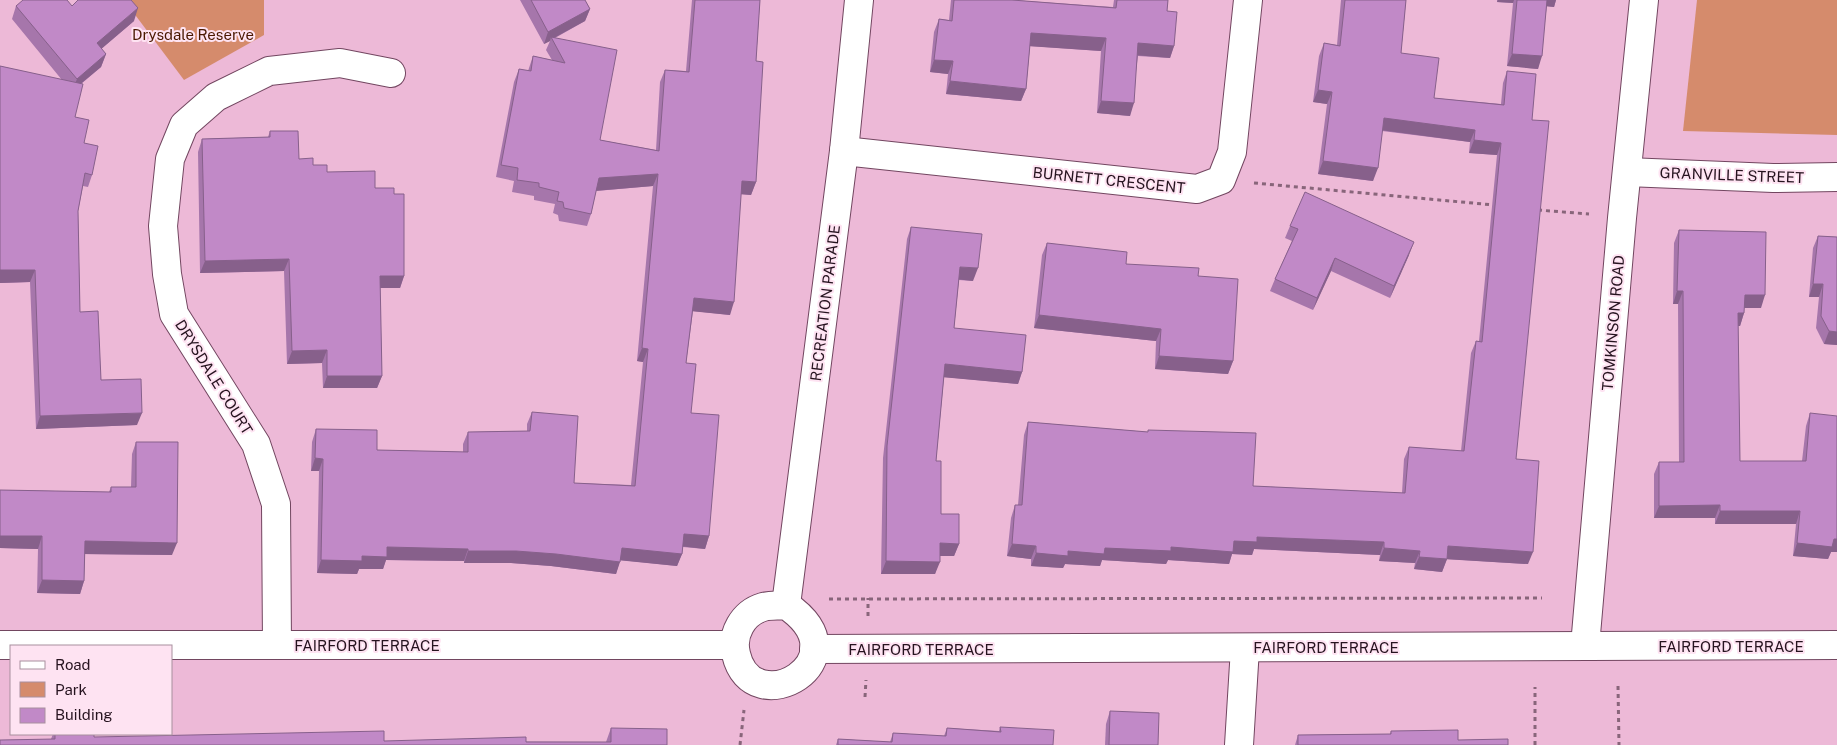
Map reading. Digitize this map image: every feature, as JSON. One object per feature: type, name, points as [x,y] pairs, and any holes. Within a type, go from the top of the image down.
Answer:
[{"type":"street","name":"RECREATION PARADE","points":[[786,605],[844,150],[859,0]]},
{"type":"street","points":[[1221,180],[1232,152],[1248,0]]},
{"type":"street","name":"TOMKINSON ROAD","points":[[1585,646],[1622,218],[1644,0]]},
{"type":"street","name":"DRYSDALE COURT","points":[[277,645],[276,504],[256,444],[174,314],[167,274],[163,226],[170,159],[184,125],[216,97],[269,71],[340,63],[391,73]]},
{"type":"street","name":"BURNETT CRESCENT","points":[[844,150],[1197,189],[1221,180]]},
{"type":"street","name":"GRANVILLE STREET","points":[[1627,172],[1774,178],[1837,177]]},
{"type":"street","points":[[786,605],[806,621],[813,635],[814,649],[810,663],[802,674],[789,683],[774,686],[758,682],[748,676],[738,662],[734,645],[739,625],[751,612],[764,606],[786,605]]},
{"type":"street","name":"FAIRFORD TERRACE","points":[[0,645],[734,645]]},
{"type":"street","name":"FAIRFORD TERRACE","points":[[814,649],[1837,646]]},
{"type":"street","points":[[1239,745],[1245,648]]},
{"type":"path","points":[[1221,180],[1499,206]]},
{"type":"path","points":[[1529,209],[1622,218]]},
{"type":"path","points":[[823,598],[1542,598]]},
{"type":"path","points":[[1618,686],[1619,745]]},
{"type":"path","points":[[1535,687],[1535,745]]},
{"type":"path","points":[[740,745],[744,710]]},
{"type":"green space","name":"Drysdale Reserve","points":[[124,0],[264,0],[264,35],[184,80]]},
{"type":"green space","points":[[1697,0],[1837,0],[1837,135],[1683,131]]},
{"type":"building","points":[[23,0],[67,0],[72,6],[78,0],[131,0],[138,8],[97,43],[106,54],[77,79],[16,6]]},
{"type":"building","points":[[531,0],[585,0],[590,9],[548,32]]},
{"type":"building","points":[[695,0],[760,0],[756,61],[763,62],[756,182],[742,181],[734,302],[694,298],[686,363],[696,364],[691,413],[719,415],[709,536],[684,534],[682,554],[622,548],[620,562],[516,551],[387,547],[387,557],[362,556],[362,561],[321,560],[323,459],[315,458],[316,429],[377,430],[377,450],[468,452],[468,432],[530,431],[532,412],[578,416],[574,483],[635,486],[648,349],[642,348],[658,174],[599,178],[591,214],[564,208],[563,202],[557,201],[559,192],[539,187],[539,183],[517,180],[518,168],[501,165],[519,69],[531,71],[533,56],[565,63],[551,37],[617,50],[600,140],[659,151],[665,70],[689,72]]},
{"type":"building","points":[[954,0],[1012,0],[1116,8],[1117,0],[1168,0],[1167,11],[1177,12],[1174,46],[1138,43],[1134,103],[1101,101],[1106,38],[1031,33],[1026,89],[950,81],[953,61],[934,60],[939,19],[952,21]]},
{"type":"building","points":[[1345,0],[1406,0],[1401,53],[1439,58],[1434,98],[1504,105],[1507,71],[1536,74],[1532,120],[1549,121],[1516,459],[1539,461],[1533,552],[1448,546],[1447,559],[1419,557],[1420,551],[1384,548],[1384,542],[1257,537],[1257,542],[1234,541],[1233,552],[1171,547],[1171,551],[1105,548],[1104,554],[1068,551],[1068,556],[1036,553],[1036,546],[1012,544],[1015,505],[1022,505],[1028,422],[1148,432],[1148,430],[1256,433],[1253,486],[1405,493],[1409,447],[1464,451],[1476,341],[1482,342],[1501,143],[1474,140],[1475,130],[1384,118],[1378,168],[1323,161],[1332,92],[1318,90],[1324,43],[1340,46]]},
{"type":"building","points":[[1517,0],[1547,0],[1542,56],[1512,54]]},
{"type":"building","points":[[0,66],[83,84],[75,117],[89,120],[84,143],[98,146],[92,175],[85,173],[78,211],[80,312],[98,311],[101,380],[141,379],[142,413],[40,416],[35,270],[0,270]]},
{"type":"building","points":[[270,131],[298,131],[299,159],[313,158],[313,165],[327,165],[327,172],[375,171],[375,188],[394,188],[394,194],[404,194],[404,276],[380,276],[382,376],[327,376],[327,350],[292,351],[289,259],[205,261],[202,139],[270,137]]},
{"type":"building","points":[[1305,192],[1414,242],[1394,286],[1335,258],[1317,298],[1275,279],[1298,229],[1290,226]]},
{"type":"building","points":[[911,227],[982,234],[978,268],[960,267],[954,328],[1026,335],[1022,372],[945,364],[936,461],[941,461],[941,514],[959,514],[959,544],[940,543],[940,562],[886,561],[887,446]]},
{"type":"building","points":[[1679,230],[1766,232],[1765,295],[1745,295],[1744,313],[1738,313],[1740,461],[1806,461],[1810,413],[1837,416],[1837,539],[1834,539],[1832,547],[1797,543],[1800,511],[1720,511],[1720,505],[1659,506],[1659,462],[1684,462],[1683,291],[1677,291]]},
{"type":"building","points":[[1818,236],[1837,237],[1837,332],[1829,331],[1821,316],[1823,284],[1813,284]]},
{"type":"building","points":[[1047,243],[1127,252],[1126,264],[1199,268],[1198,276],[1238,279],[1233,361],[1159,356],[1161,329],[1039,315]]},
{"type":"building","points":[[136,442],[178,442],[177,543],[85,541],[84,581],[42,580],[42,536],[0,536],[0,490],[111,492],[111,487],[136,487]]},
{"type":"building","points":[[1110,711],[1159,713],[1158,745],[1109,745]]},
{"type":"building","points":[[1000,727],[1054,730],[1053,745],[838,745],[838,739],[892,742],[893,733],[946,736],[947,728],[1001,732]]},
{"type":"building","points":[[611,728],[667,729],[667,745],[0,745],[0,740],[55,739],[55,735],[94,735],[94,737],[384,731],[384,741],[526,737],[526,742],[611,742]]},
{"type":"building","points":[[1458,730],[1458,740],[1508,739],[1508,745],[1298,745],[1298,735],[1391,734],[1391,731]]}]
